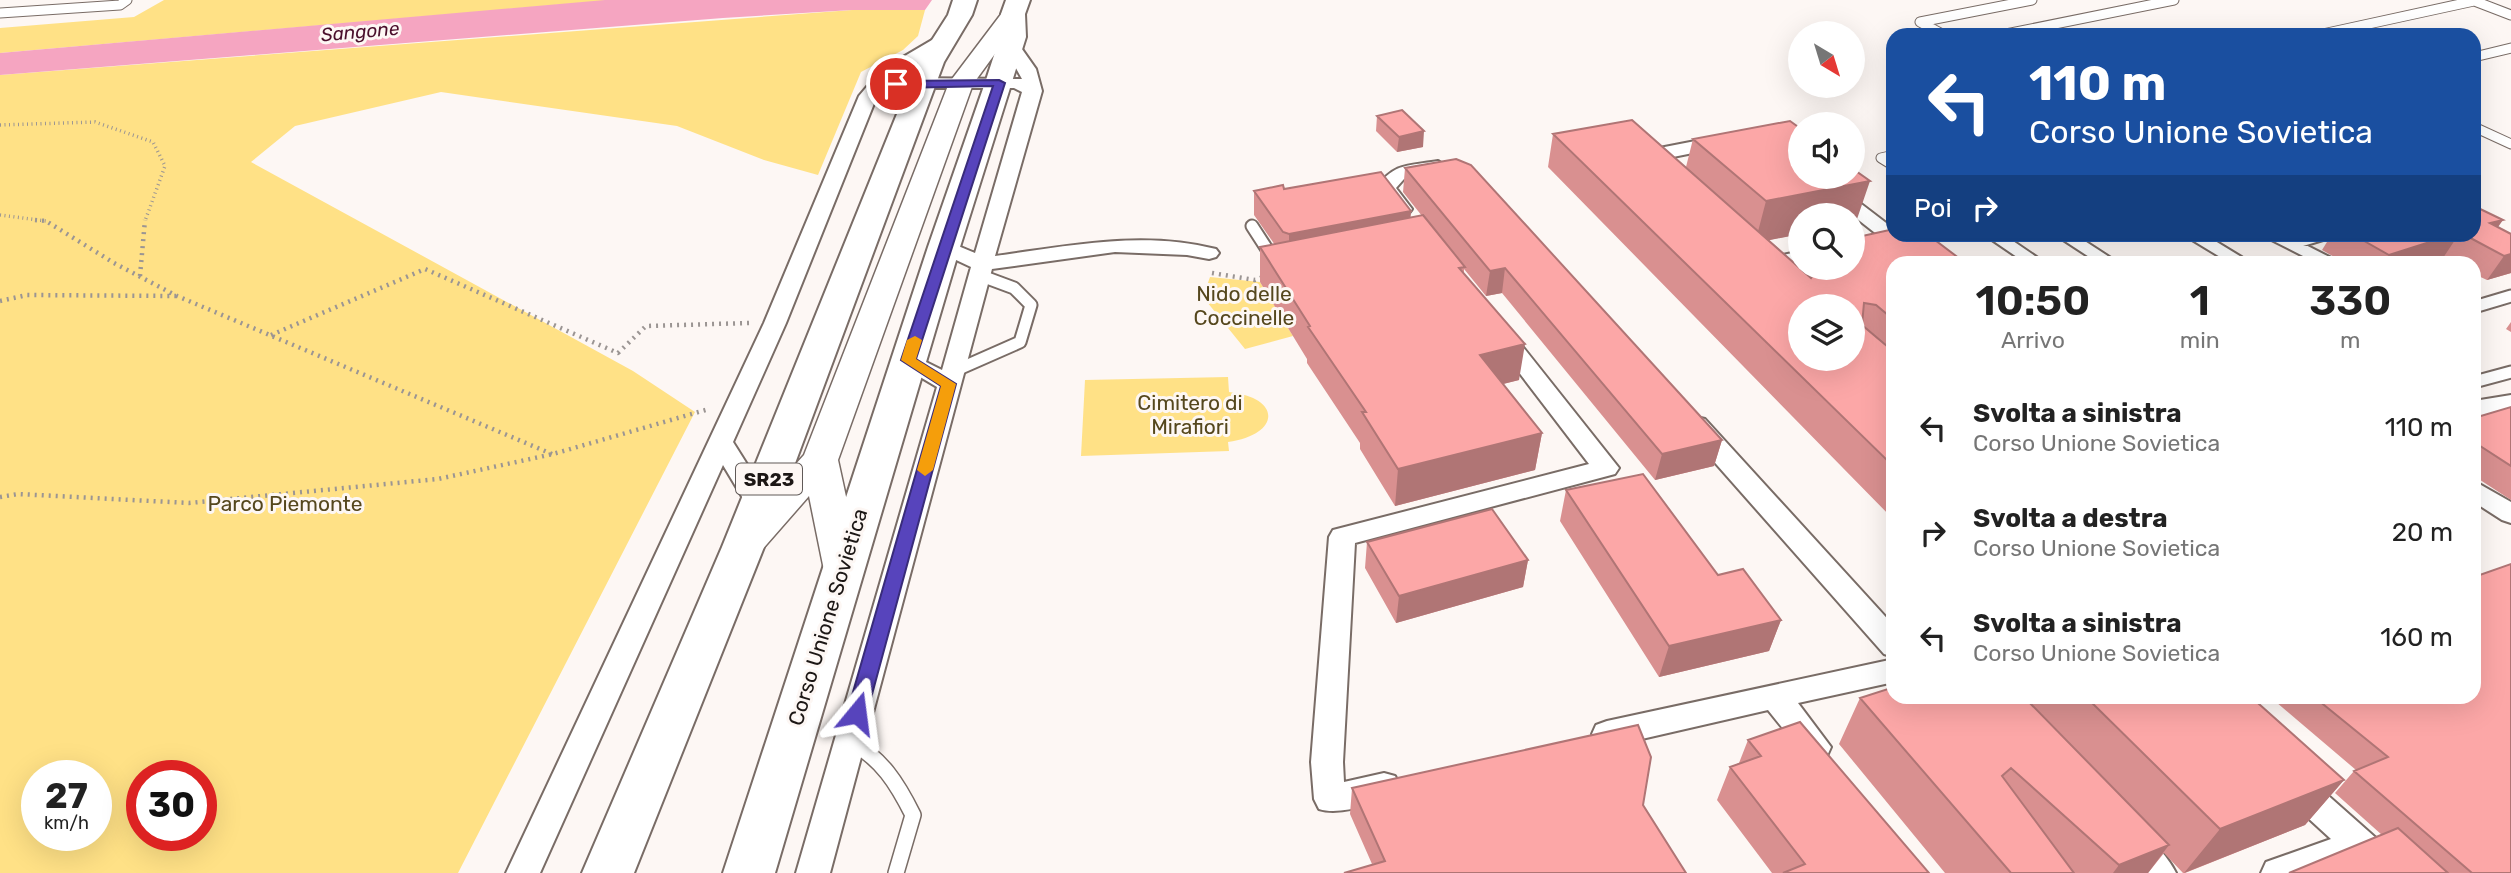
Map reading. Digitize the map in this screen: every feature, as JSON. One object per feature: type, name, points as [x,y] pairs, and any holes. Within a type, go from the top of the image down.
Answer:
[{"type":"main road","name":"SR23","points":[[608,873],[759,504],[943,83],[931,62],[959,14]]},
{"type":"main road","name":"Corso Unione Sovietica","points":[[749,873],[908,360],[999,83],[1008,18]]},
{"type":"street","points":[[743,547],[820,460],[943,83],[958,61],[959,14]]},
{"type":"street","points":[[523,873],[775,323],[870,93],[887,74],[959,14]]},
{"type":"street","points":[[813,873],[1024,111],[1033,90],[1029,71],[1008,18],[943,83]]},
{"type":"street","points":[[870,93],[896,84],[943,83],[1026,85],[1033,90]]},
{"type":"street","points":[[1664,175],[1644,157],[1735,139]]},
{"type":"street","points":[[1418,229],[1386,188],[1398,174],[1435,166],[1456,174]]},
{"type":"street","points":[[1829,189],[1886,233]]},
{"type":"street","points":[[1866,243],[1886,238]]},
{"type":"street","points":[[1898,242],[1916,256]]},
{"type":"street","points":[[944,247],[981,270],[1115,246],[1187,249],[1209,263]]},
{"type":"street","points":[[1781,282],[1758,261],[1788,258]]},
{"type":"street","points":[[1410,780],[1330,799],[1327,762],[1342,537],[1606,468],[1486,316]]},
{"type":"street","points":[[908,360],[950,378]]},
{"type":"street","points":[[1680,408],[1886,637]]},
{"type":"street","points":[[721,442],[759,504]]},
{"type":"street","points":[[820,460],[843,570]]},
{"type":"street","points":[[2481,495],[2511,514]]},
{"type":"street","points":[[1582,740],[1886,672]]},
{"type":"street","points":[[1774,696],[1835,769]]},
{"type":"street","points":[[2277,770],[2391,873]]},
{"type":"street","points":[[2111,824],[2159,873]]},
{"type":"street","points":[[2278,873],[2358,844]]},
{"type":"lane","points":[[0,13],[120,5],[127,0]]},
{"type":"lane","points":[[1931,28],[1920,22],[2032,0]]},
{"type":"lane","points":[[2036,28],[2174,0]]},
{"type":"lane","points":[[2349,28],[2473,0],[2511,15]]},
{"type":"lane","points":[[2481,55],[2511,48]]},
{"type":"lane","points":[[2481,130],[2511,144]]},
{"type":"lane","points":[[1252,226],[1276,263],[1288,267]]},
{"type":"lane","points":[[2005,242],[2025,256]]},
{"type":"lane","points":[[2076,242],[2098,256]]},
{"type":"lane","points":[[2206,242],[2229,256]]},
{"type":"lane","points":[[2294,243],[2317,256]]},
{"type":"lane","points":[[950,378],[1020,342],[1031,305],[1014,288],[981,270]]},
{"type":"lane","points":[[2481,305],[2511,296]]},
{"type":"lane","points":[[2481,380],[2511,372]]},
{"type":"lane","points":[[850,740],[872,752],[894,776],[913,815],[896,873]]},
{"type":"path","points":[[0,125],[95,122],[153,142],[165,166],[145,220],[140,276]]},
{"type":"path","points":[[0,215],[46,222],[177,296],[553,454]]},
{"type":"path","points":[[1209,263],[1255,280],[1288,267]]},
{"type":"path","points":[[271,335],[425,269],[618,353],[646,326],[775,323]]},
{"type":"path","points":[[0,301],[27,295],[177,296]]},
{"type":"path","points":[[0,497],[18,494],[189,503],[438,479],[553,454],[740,400]]},
{"type":"green space","points":[[164,0],[613,0],[0,53],[0,28],[134,17]]},
{"type":"green space","name":"Parco Piemonte","points":[[852,10],[925,10],[918,36],[903,50],[861,72],[818,175],[764,160],[677,126],[441,92],[295,126],[251,162],[633,371],[695,412],[458,873],[0,873],[0,75]]},
{"type":"green space","name":"Nido delle Coccinelle","points":[[1210,277],[1260,282],[1293,336],[1245,349],[1203,297]]},
{"type":"green space","name":"Cimitero di Mirafiori","points":[[1228,377],[1229,392],[1259,401],[1266,409],[1268,417],[1258,432],[1228,442],[1229,451],[1081,456],[1085,380]]},
{"type":"water","name":"Sangone","points":[[605,0],[932,0],[925,10],[852,10],[723,18],[0,75],[0,53]]},
{"type":"building","points":[[1402,110],[1424,131],[1399,137],[1377,116]]},
{"type":"building","points":[[1632,120],[1788,258],[1788,280],[1865,280],[1865,235],[1886,231],[1886,242],[1938,242],[1956,256],[1886,256],[1886,313],[1876,305],[1865,303],[1865,294],[1788,294],[1788,363],[1553,134]]},
{"type":"building","points":[[1788,121],[1788,189],[1828,189],[1766,201],[1693,139]]},
{"type":"building","points":[[1456,159],[1471,165],[1722,440],[1662,454],[1505,268],[1490,271],[1405,168]]},
{"type":"building","points":[[1381,172],[1411,211],[1289,234],[1283,232],[1254,191],[1283,185],[1284,189]]},
{"type":"building","points":[[2481,209],[2503,220],[2490,223],[2511,234],[2511,254],[2504,256],[2478,242],[2481,242]]},
{"type":"building","points":[[1423,215],[1465,267],[1459,268],[1525,344],[1480,355],[1542,433],[1398,469],[1362,412],[1366,412],[1308,327],[1310,326],[1260,247]]},
{"type":"building","points":[[2366,242],[2430,242],[2389,255]]},
{"type":"building","points":[[1865,328],[1886,345],[1886,459],[1796,371],[1865,371]]},
{"type":"building","points":[[2511,407],[2511,466],[2481,447],[2481,416]]},
{"type":"building","points":[[1643,474],[1718,575],[1743,569],[1781,620],[1669,646],[1566,490]]},
{"type":"building","points":[[1492,509],[1528,560],[1399,596],[1367,542]]},
{"type":"building","points":[[2511,564],[2511,873],[2472,873],[2354,771],[2388,757],[2323,704],[2481,704],[2481,575]]},
{"type":"building","points":[[1886,690],[1886,704],[2031,704],[2169,845],[2119,865],[2011,768],[2002,776],[2074,873],[2011,873],[1860,698]]},
{"type":"building","points":[[2093,704],[2259,704],[2344,780],[2220,829]]},
{"type":"building","points":[[1800,722],[1929,873],[1783,873],[1805,864],[1730,767],[1761,756],[1748,740]]},
{"type":"building","points":[[1638,725],[1651,757],[1643,805],[1686,873],[1344,873],[1385,861],[1352,788]]},
{"type":"building","points":[[2398,828],[2448,873],[2289,873]]},
{"type":"slow traffic","points":[[915,340],[908,360],[949,384],[925,470]]},
{"type":"route","points":[[857,713],[949,384],[908,360],[999,83],[896,84]]}]
